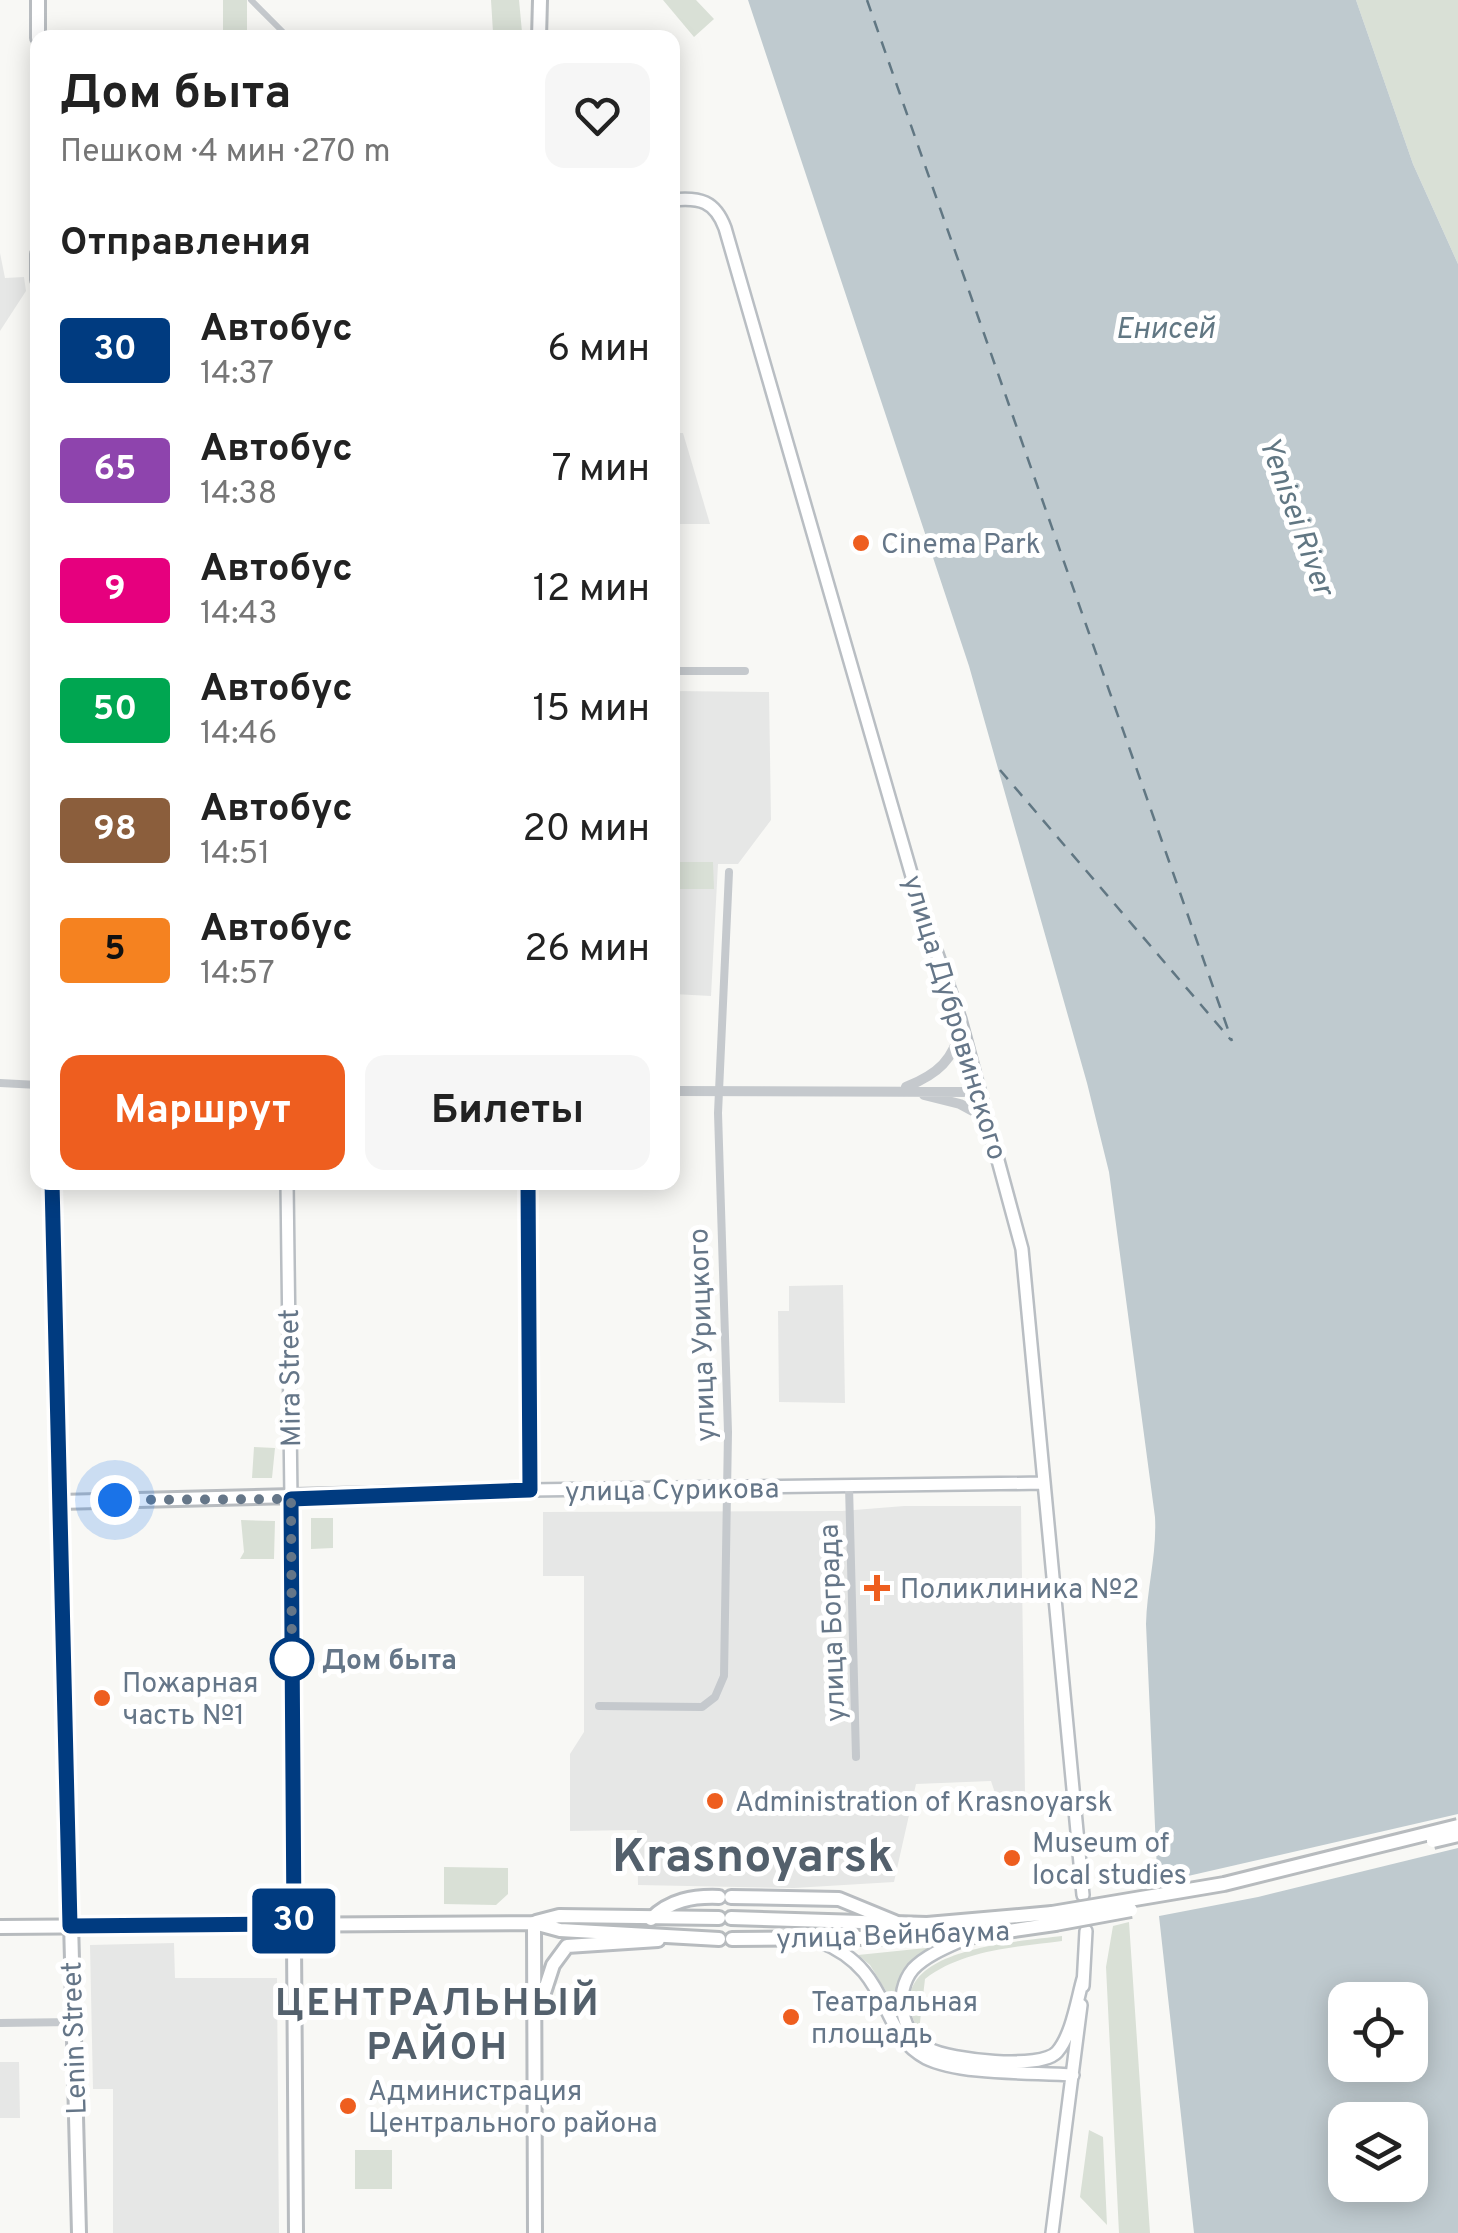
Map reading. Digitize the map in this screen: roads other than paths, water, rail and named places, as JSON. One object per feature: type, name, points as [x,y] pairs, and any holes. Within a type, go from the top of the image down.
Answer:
[{"type":"main road","points":[[38,0],[38,30]]},
{"type":"main road","points":[[539,30],[540,0]]},
{"type":"main road","name":"улица Дубровинского","points":[[680,200],[704,200],[715,206],[725,228],[922,911],[962,1025],[1025,1266],[1084,1896]]},
{"type":"main road","name":"Lenin Street","points":[[52,1190],[79,2233]]},
{"type":"main road","name":"Mira Street","points":[[288,1190],[296,2233]]},
{"type":"main road","points":[[528,1190],[530,1490]]},
{"type":"main road","name":"улица Сурикова","points":[[59,1502],[530,1490],[1044,1484]]},
{"type":"main road","points":[[1054,1918],[1224,1884],[1458,1826]]},
{"type":"main road","points":[[1054,1918],[1238,1890],[1458,1836]]},
{"type":"main road","points":[[651,1919],[660,1910],[692,1896],[840,1900],[895,1922]]},
{"type":"main road","name":"улица Вейнбаума","points":[[534,1923],[558,1916],[895,1922],[1054,1918]]},
{"type":"main road","name":"улица Вейнбаума","points":[[0,1928],[534,1923],[560,1930],[819,1941],[967,1937],[1054,1918]]},
{"type":"main road","points":[[534,1923],[535,2233]]},
{"type":"main road","points":[[1052,2233],[1084,1979],[1086,1931]]},
{"type":"main road","points":[[967,1937],[917,1965],[904,1988],[903,2016],[919,2043],[930,2050],[1033,2063],[1047,2060],[1058,2051],[1066,2036],[1084,1979]]},
{"type":"main road","points":[[534,2025],[553,1966],[568,1946],[688,1938]]},
{"type":"main road","points":[[819,1941],[851,1956],[868,1971],[906,2040],[929,2060],[1073,2075]]},
{"type":"street","points":[[251,0],[282,30]]},
{"type":"street","points":[[680,671],[745,670]]},
{"type":"street","name":"улица Урицкого","points":[[599,1706],[702,1706],[715,1697],[724,1676],[728,1488],[719,1091],[729,872]]},
{"type":"street","points":[[899,1090],[934,1075],[945,1065],[962,1025]]},
{"type":"street","points":[[0,1083],[30,1084]]},
{"type":"street","points":[[899,1090],[960,1104],[986,1118]]},
{"type":"street","points":[[680,1091],[978,1092]]},
{"type":"street","name":"улица Бограда","points":[[849,1486],[856,1758]]},
{"type":"street","points":[[0,2024],[73,2022]]},
{"type":"water","name":"Енисей","points":[[748,0],[1356,0],[1413,164],[1458,264],[1458,2233],[1194,2233],[1159,1916],[1146,1624],[1155,1517],[1109,1172],[969,666]]},
{"type":"place","name":"Cinema Park","points":[[861,543]]},
{"type":"place","name":"Поликлиника №2","points":[[877,1588]]},
{"type":"place","name":"Дом быта","points":[[292,1659]]},
{"type":"place","name":"Пожарная часть №1","points":[[102,1698]]},
{"type":"place","name":"Administration of Krasnoyarsk","points":[[715,1801]]},
{"type":"place","name":"Museum of local studies","points":[[1012,1858]]},
{"type":"place","name":"Театральная площадь","points":[[791,2017]]},
{"type":"place","name":"Администрация Центрального района","points":[[348,2106]]},
{"type":"district","name":"Krasnoyarsk","points":[[753,1854]]},
{"type":"district","name":"ЦЕНТРАЛЬНЫЙ РАЙОН","points":[[438,2024]]},
{"type":"water label","name":"Yenisei River","points":[[1297,516]]}]
